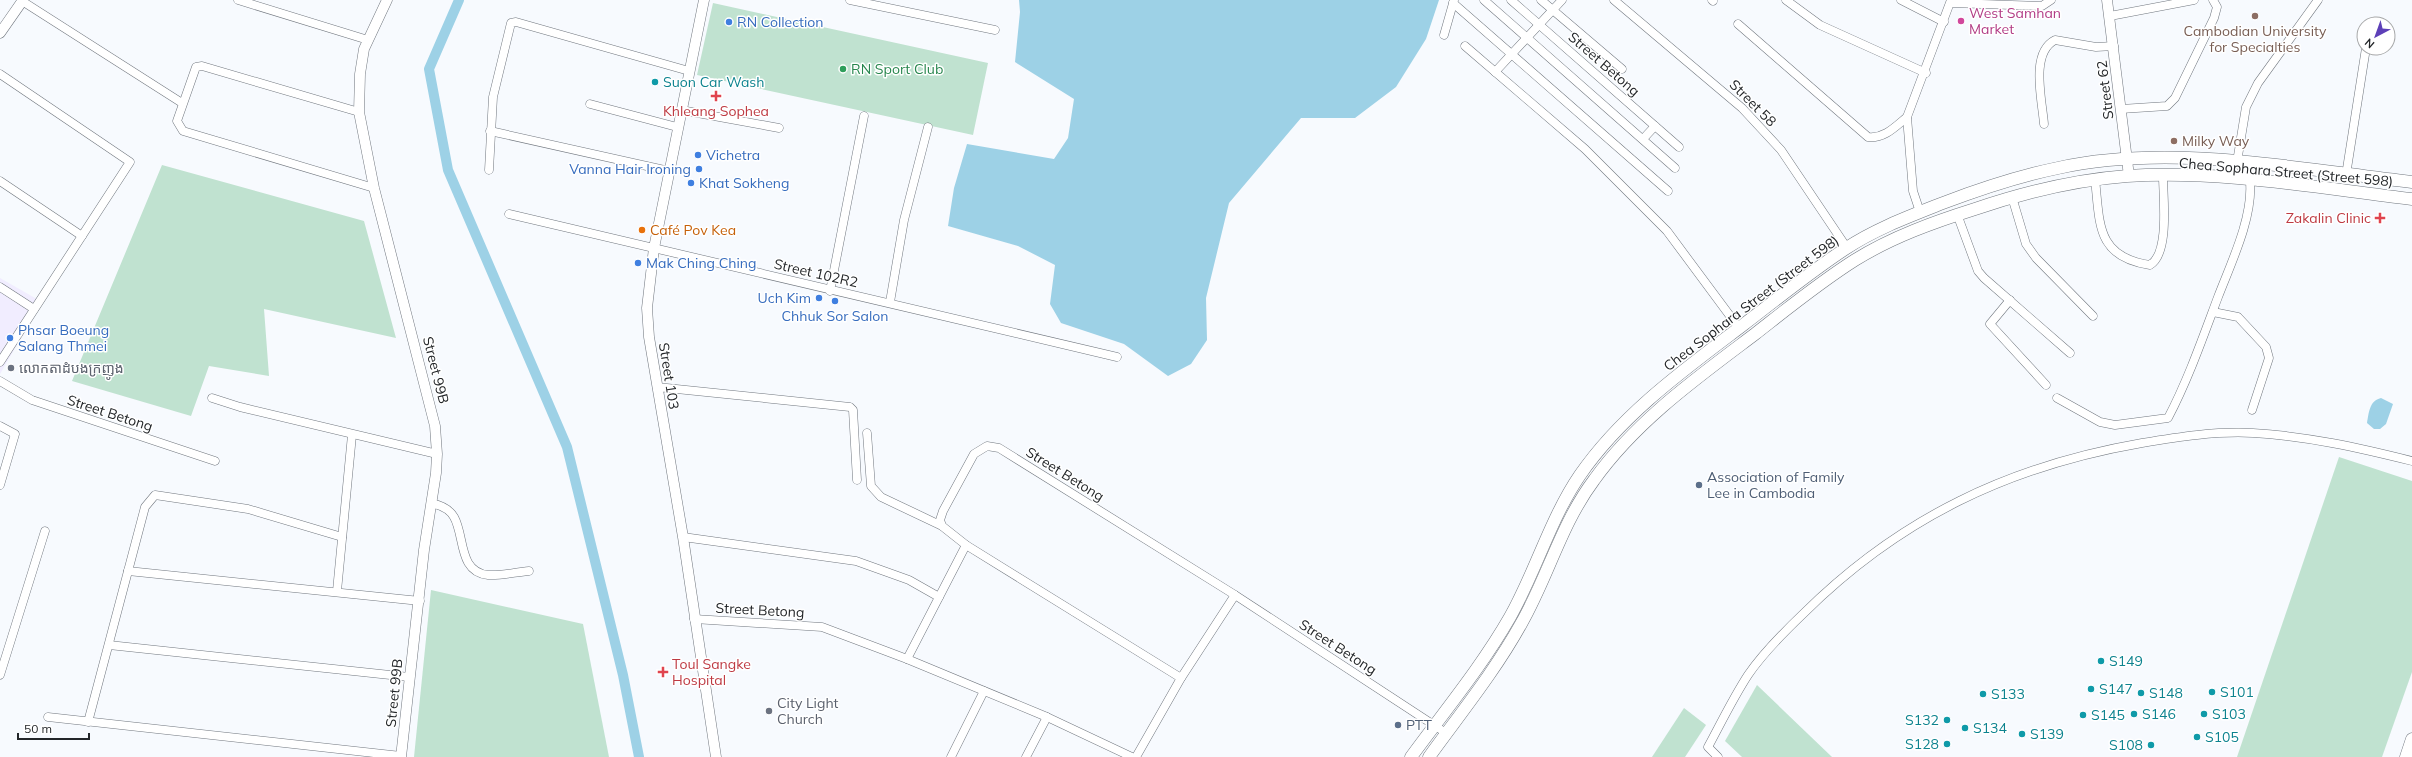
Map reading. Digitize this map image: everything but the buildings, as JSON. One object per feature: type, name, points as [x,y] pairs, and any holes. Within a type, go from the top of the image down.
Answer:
[{"type":"main road","name":"Chea Sophara Street (Street 598)","points":[[1411,757],[1511,616],[1555,518],[1581,474],[1625,423],[1696,360],[1846,248],[1920,212],[2007,181],[2059,167],[2128,159],[2237,162],[2412,182]]},
{"type":"main road","name":"Chea Sophara Street (Street 598)","points":[[1428,757],[1506,649],[1523,622],[1557,544],[1592,482],[1637,431],[1705,372],[1806,294],[1855,260],[1890,241],[1958,214],[2012,197],[2063,184],[2095,179],[2129,176],[2163,176],[2251,181],[2412,199]]},
{"type":"main road","points":[[2406,757],[2412,739]]},
{"type":"street","points":[[1,30],[22,0],[182,104]]},
{"type":"street","points":[[238,0],[368,40]]},
{"type":"street","name":"Street 99B","points":[[386,0],[364,49],[360,74],[359,112],[374,188],[435,426],[437,454],[420,601],[409,677],[401,756]]},
{"type":"street","name":"Street 103","points":[[704,0],[677,127],[654,248],[647,308],[649,337],[683,537],[694,619],[716,757]]},
{"type":"street","points":[[850,0],[888,4],[995,30]]},
{"type":"street","points":[[1484,0],[1528,37],[1675,168]]},
{"type":"street","name":"Street Betong","points":[[1511,0],[1679,147]]},
{"type":"street","points":[[1541,0],[1622,69]]},
{"type":"street","points":[[1495,72],[1562,0]]},
{"type":"street","name":"Street 58","points":[[1614,0],[1742,108],[1781,150],[1846,248]]},
{"type":"street","points":[[1786,0],[1820,25],[1926,73]]},
{"type":"street","points":[[1901,0],[1944,22]]},
{"type":"street","points":[[1920,212],[1913,191],[1907,117],[1926,73],[1951,1],[2042,6],[2051,0]]},
{"type":"street","name":"Street 62","points":[[2107,0],[2114,46],[2129,176]]},
{"type":"street","points":[[2110,16],[2194,0]]},
{"type":"street","points":[[2121,109],[2167,106],[2175,98],[2214,18],[2217,7],[2213,0]]},
{"type":"street","points":[[2057,398],[2100,422],[2115,426],[2168,418],[2178,399],[2212,312],[2236,249],[2249,209],[2251,181],[2237,162],[2246,107],[2258,82],[2318,0]]},
{"type":"street","points":[[1444,35],[1454,2],[1668,192]]},
{"type":"street","points":[[489,170],[493,97],[511,23],[516,22],[689,70]]},
{"type":"street","points":[[1738,24],[1868,137],[1877,138],[1883,135],[1907,117]]},
{"type":"street","points":[[2044,124],[2039,62],[2045,47],[2055,40],[2096,47],[2114,46]]},
{"type":"street","points":[[1465,46],[1585,149],[1667,231],[1739,328]]},
{"type":"street","points":[[2346,175],[2365,56]]},
{"type":"street","points":[[359,112],[202,66],[196,68],[177,121],[183,131],[374,188]]},
{"type":"street","points":[[0,74],[130,162],[0,362]]},
{"type":"street","points":[[590,104],[677,127]]},
{"type":"street","points":[[681,110],[779,128]]},
{"type":"street","points":[[830,291],[864,116]]},
{"type":"street","points":[[1643,139],[1655,126]]},
{"type":"street","points":[[890,302],[904,220],[928,127]]},
{"type":"street","points":[[490,131],[669,171]]},
{"type":"street","points":[[2095,179],[2102,226],[2107,243],[2120,258],[2133,263],[2150,265],[2158,257],[2164,231],[2163,176]]},
{"type":"street","points":[[0,181],[82,236]]},
{"type":"street","points":[[2012,197],[2026,244],[2036,258],[2093,316]]},
{"type":"street","name":"Street 102R2","points":[[509,214],[830,291],[890,302],[1116,357]]},
{"type":"street","points":[[1958,214],[1978,270],[2070,352]]},
{"type":"street","points":[[0,287],[34,309]]},
{"type":"street","points":[[2010,300],[1990,324],[2046,384]]},
{"type":"street","points":[[2212,312],[2238,318],[2266,347],[2269,358],[2252,410]]},
{"type":"street","name":"Street Betong","points":[[0,381],[32,400],[216,461]]},
{"type":"street","points":[[657,387],[850,407],[853,410],[857,480]]},
{"type":"street","points":[[212,398],[352,435],[437,454]]},
{"type":"street","points":[[0,426],[16,434],[0,486]]},
{"type":"street","points":[[867,433],[871,486],[888,500],[942,526],[966,545],[1181,678]]},
{"type":"street","points":[[1718,757],[1708,747],[1749,674],[1789,628],[1830,588],[1871,555],[1917,523],[1950,504],[1989,487],[2040,468],[2105,450],[2191,435],[2253,433],[2363,449],[2412,461]]},
{"type":"street","points":[[337,591],[352,435]]},
{"type":"street","name":"Street Betong","points":[[942,526],[940,520],[943,511],[974,454],[987,446],[999,448],[1235,595],[1446,733]]},
{"type":"street","points":[[88,722],[145,507],[155,494],[248,509],[342,537]]},
{"type":"street","points":[[431,503],[448,510],[454,517],[462,552],[475,569],[488,575],[529,571]]},
{"type":"street","points":[[0,675],[45,532]]},
{"type":"street","points":[[683,537],[856,561],[909,580],[939,597]]},
{"type":"street","points":[[907,659],[966,545]]},
{"type":"street","points":[[128,571],[337,591],[420,601]]},
{"type":"street","points":[[1136,757],[1181,678],[1235,595]]},
{"type":"street","name":"Street Betong","points":[[694,619],[822,626],[907,659],[1047,717],[1132,757]]},
{"type":"street","points":[[109,645],[409,677]]},
{"type":"street","points":[[951,757],[984,691]]},
{"type":"street","points":[[48,717],[401,756]]},
{"type":"street","points":[[1026,757],[1047,717]]},
{"type":"shaded area","name":"Phsar Boeung Salang Thmei","points":[[0,278],[42,302],[0,374]]},
{"type":"green space","name":"RN Sport Club","points":[[713,3],[988,63],[973,135],[697,75]]},
{"type":"green space","points":[[162,165],[364,221],[396,338],[264,309],[269,376],[209,366],[191,416],[72,381]]},
{"type":"green space","points":[[2339,457],[2412,481],[2412,672],[2382,757],[2237,757]]},
{"type":"green space","points":[[431,590],[583,624],[609,757],[414,757]]},
{"type":"green space","points":[[1757,685],[1832,757],[1742,757],[1725,741]]},
{"type":"green space","points":[[1684,708],[1706,725],[1685,757],[1652,757]]},
{"type":"water","points":[[1019,0],[1439,0],[1426,39],[1396,87],[1355,118],[1301,118],[1229,203],[1206,298],[1207,340],[1191,364],[1168,376],[1124,344],[1061,323],[1050,304],[1055,265],[1018,246],[948,226],[954,188],[967,144],[1054,159],[1068,138],[1074,99],[1015,62],[1020,12]]},
{"type":"water","points":[[2381,398],[2393,404],[2386,424],[2380,429],[2374,429],[2367,423],[2369,411],[2374,402]]},
{"type":"waterway","points":[[459,0],[429,69],[448,170],[567,447],[623,675],[639,757]]},
{"type":"place","name":"Cambodian University for Specialties","points":[[2255,16]]},
{"type":"place","name":"West Samhan Market","points":[[1961,21]]},
{"type":"place","name":"RN Collection","points":[[729,22]]},
{"type":"place","name":"RN Sport Club","points":[[843,69]]},
{"type":"place","name":"Suon Car Wash","points":[[655,82]]},
{"type":"place","name":"Khleang Sophea","points":[[716,96]]},
{"type":"place","name":"Milky Way","points":[[2174,141]]},
{"type":"place","name":"Vichetra","points":[[698,155]]},
{"type":"place","name":"Vanna Hair Ironing","points":[[699,169]]},
{"type":"place","name":"Khat Sokheng","points":[[691,183]]},
{"type":"place","name":"Zakalin Clinic","points":[[2380,218]]},
{"type":"place","name":"Café Pov Kea","points":[[642,230]]},
{"type":"place","name":"Mak Ching Ching","points":[[638,263]]},
{"type":"place","name":"Uch Kim","points":[[819,298]]},
{"type":"place","name":"Chhuk Sor Salon","points":[[835,301]]},
{"type":"place","name":"Phsar Boeung Salang Thmei","points":[[10,338]]},
{"type":"place","name":"លោកតាដំបងក្រញូង","points":[[11,368]]},
{"type":"place","name":"Association of Family Lee in Cambodia","points":[[1699,485]]},
{"type":"place","name":"S149","points":[[2101,661]]},
{"type":"place","name":"Toul Sangke Hospital","points":[[663,672]]},
{"type":"place","name":"S147","points":[[2091,689]]},
{"type":"place","name":"S101","points":[[2212,692]]},
{"type":"place","name":"S148","points":[[2141,693]]},
{"type":"place","name":"S133","points":[[1983,694]]},
{"type":"place","name":"City Light Church","points":[[769,711]]},
{"type":"place","name":"S146","points":[[2134,714]]},
{"type":"place","name":"S103","points":[[2204,714]]},
{"type":"place","name":"S145","points":[[2083,715]]},
{"type":"place","name":"S132","points":[[1947,720]]},
{"type":"place","name":"PTT","points":[[1398,725]]},
{"type":"place","name":"S134","points":[[1965,728]]},
{"type":"place","name":"S139","points":[[2022,734]]},
{"type":"place","name":"S105","points":[[2197,737]]},
{"type":"place","name":"S128","points":[[1947,744]]},
{"type":"place","name":"S108","points":[[2151,745]]}]
